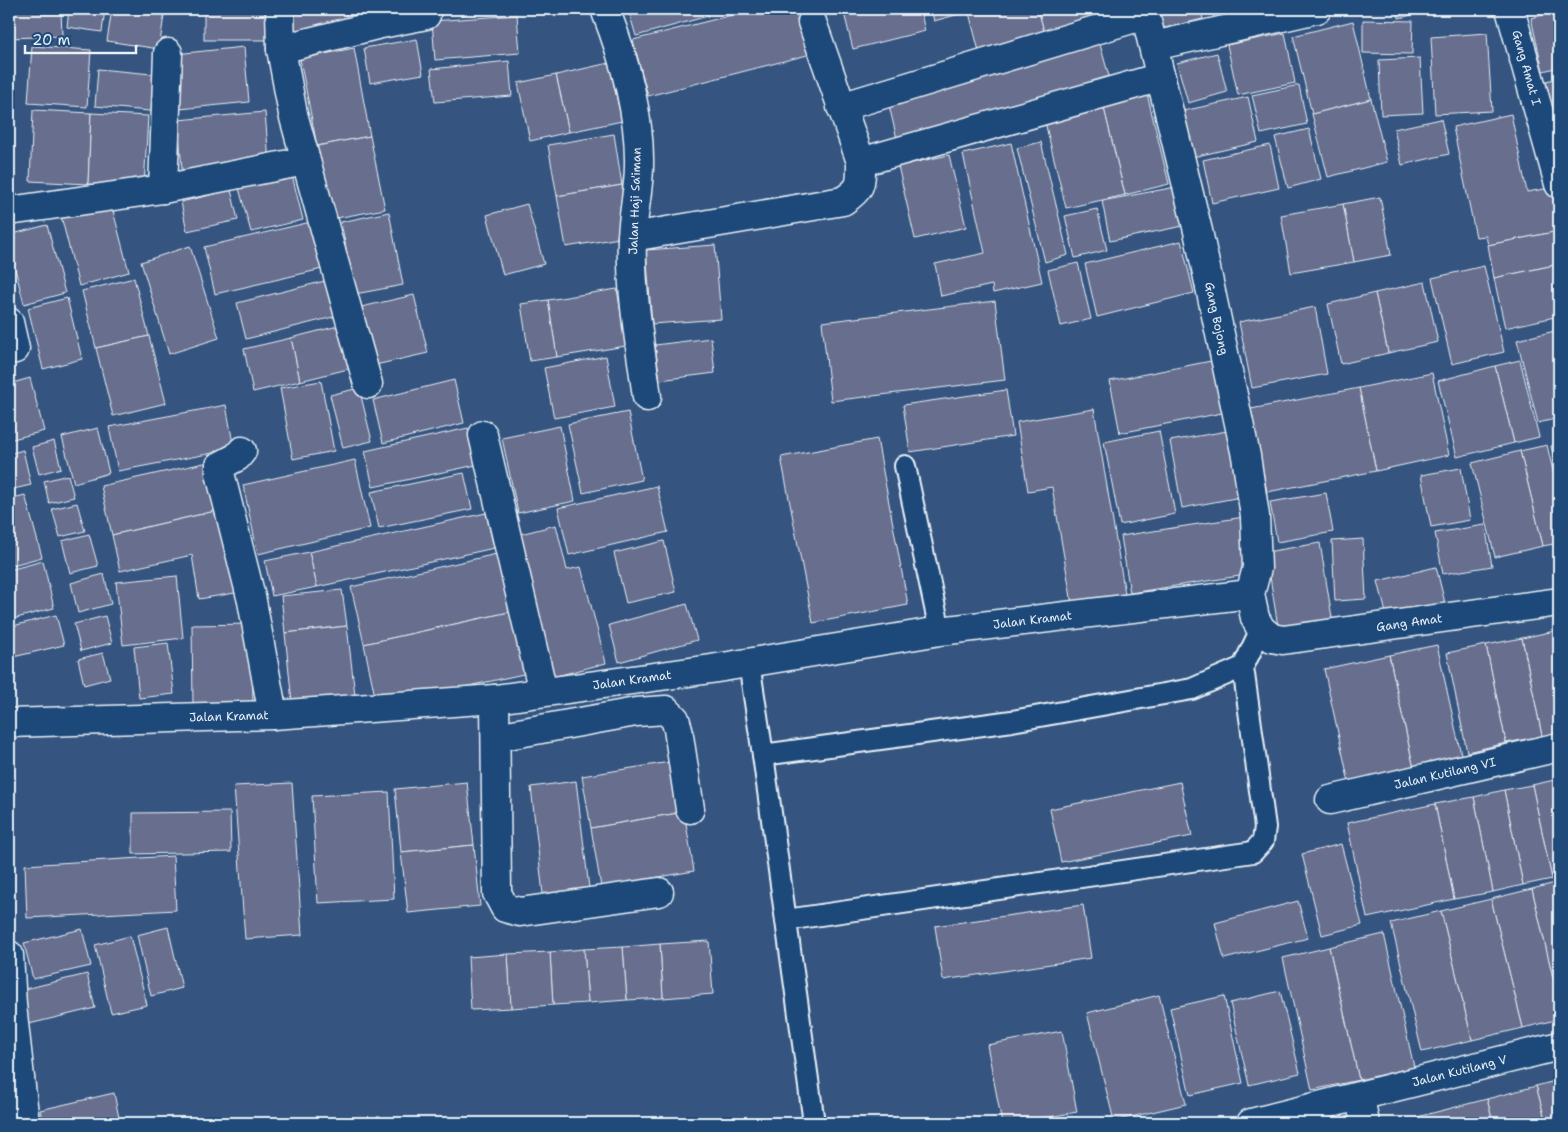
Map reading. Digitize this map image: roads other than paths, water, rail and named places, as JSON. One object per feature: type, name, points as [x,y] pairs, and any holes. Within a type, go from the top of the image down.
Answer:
[{"type":"street","points":[[280,9],[281,49],[293,114],[368,384]]},
{"type":"street","name":"Jalan Haji Sa'iman","points":[[605,9],[620,47],[636,129],[639,165],[632,237],[635,312],[647,397]]},
{"type":"street","points":[[1154,46],[1317,9]]},
{"type":"street","name":"Gang Amat I","points":[[1510,9],[1559,184]]},
{"type":"street","points":[[841,107],[1144,12]]},
{"type":"street","name":"Gang Bojong","points":[[1144,12],[1154,46],[1198,231],[1246,456],[1255,516],[1257,568],[1250,594],[1255,618],[1261,629]]},
{"type":"street","points":[[281,49],[381,24],[426,15]]},
{"type":"street","points":[[632,237],[843,201],[858,190],[861,183],[861,162],[812,22]]},
{"type":"street","points":[[163,189],[168,53]]},
{"type":"street","points":[[861,162],[1161,77]]},
{"type":"street","points":[[9,211],[163,189],[305,161]]},
{"type":"street","points":[[9,322],[16,349]]},
{"type":"street","points":[[483,435],[543,692]]},
{"type":"street","points":[[242,451],[237,457],[220,466],[220,473],[252,601],[273,714]]},
{"type":"street","name":"Jalan Kramat","points":[[9,723],[273,714],[495,699],[749,663],[940,631],[1250,594]]},
{"type":"street","name":"Gang Amat","points":[[1261,629],[1272,638],[1283,640],[1559,602]]},
{"type":"street","points":[[495,699],[497,893],[505,908],[520,912],[659,892]]},
{"type":"street","points":[[496,736],[636,712],[666,710],[675,719],[678,729],[690,809]]},
{"type":"street","name":"Jalan Kutilang VI","points":[[1330,800],[1559,747]]},
{"type":"street","points":[[9,955],[12,1006],[25,1123]]},
{"type":"street","name":"Jalan Kutilang V","points":[[1251,1123],[1362,1111],[1559,1046]]},
{"type":"lane","points":[[905,466],[940,631]]},
{"type":"lane","points":[[786,920],[1253,852],[1263,841],[1265,827],[1243,667],[1261,629]]},
{"type":"lane","points":[[749,663],[814,1123]]},
{"type":"lane","points":[[763,755],[1012,720],[1183,691],[1243,667]]}]
